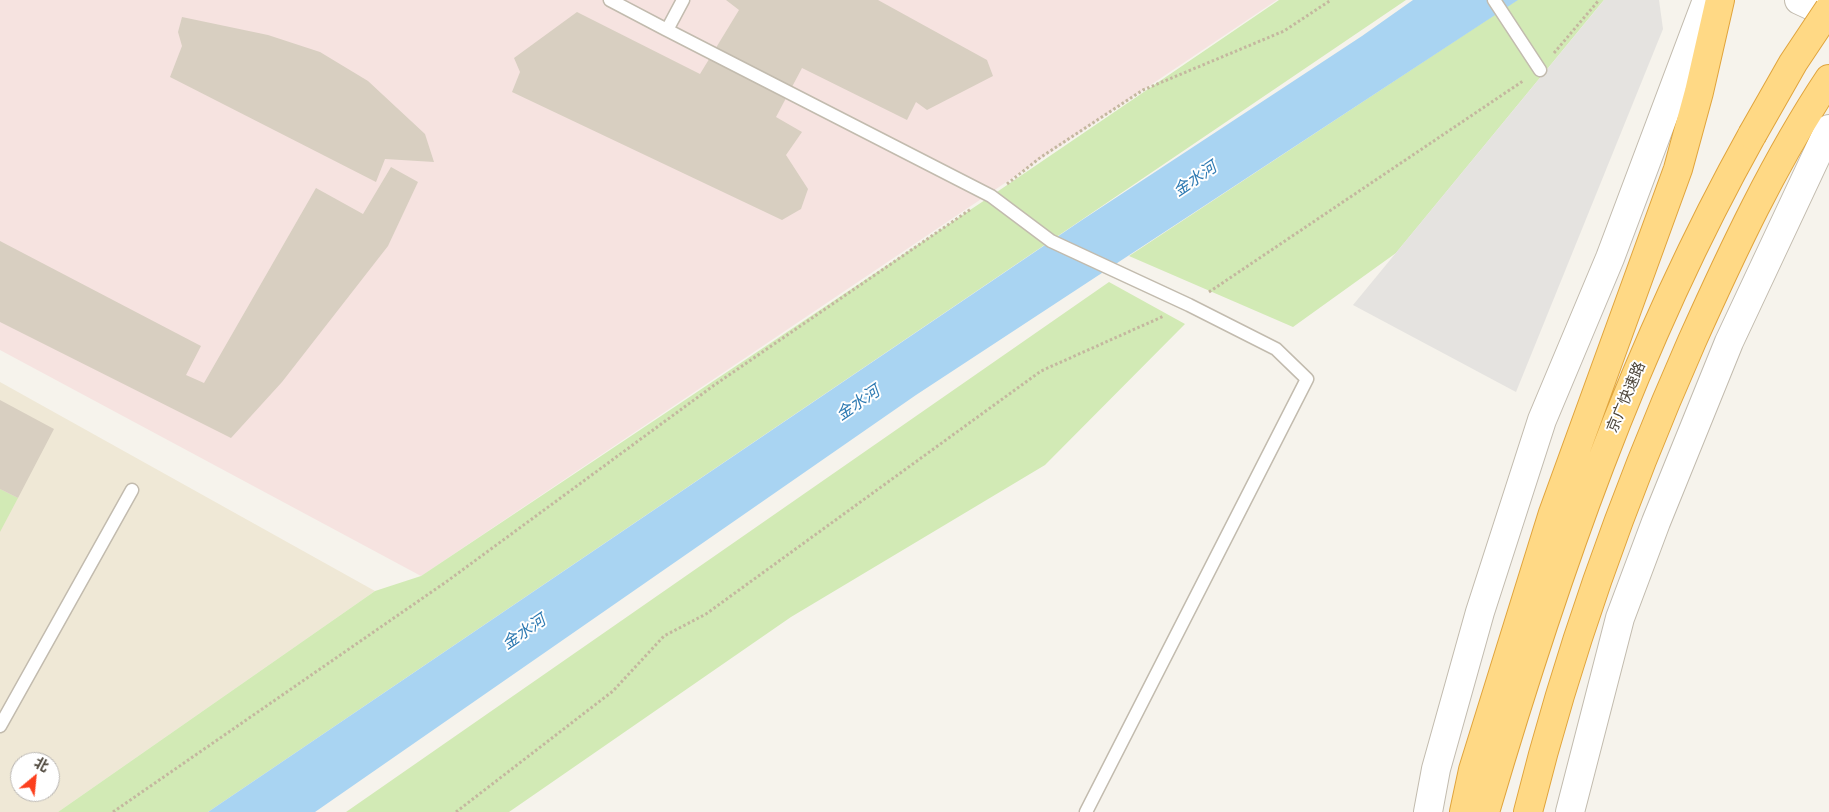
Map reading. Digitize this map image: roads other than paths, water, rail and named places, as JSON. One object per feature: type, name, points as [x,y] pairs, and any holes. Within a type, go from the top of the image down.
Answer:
[{"type":"highway","points":[[1464,812],[1473,770],[1553,513],[1678,169],[1699,92],[1720,0]]},
{"type":"highway","name":"京广快速路","points":[[1485,812],[1530,661],[1564,562],[1600,460],[1637,370],[1712,206],[1793,63],[1829,9]]},
{"type":"highway","points":[[1528,812],[1544,749],[1567,673],[1633,484],[1672,386],[1746,224],[1829,79]]},
{"type":"street","points":[[1428,812],[1436,769],[1480,612],[1542,420],[1610,258],[1706,0]]},
{"type":"street","points":[[1799,0],[1829,14]]},
{"type":"street","points":[[1570,812],[1620,618],[1656,522],[1729,342],[1829,129]]},
{"type":"lane","points":[[610,0],[991,196],[1052,241],[1189,305],[1276,349],[1307,379],[1086,812]]},
{"type":"lane","points":[[667,30],[683,0]]},
{"type":"lane","points":[[1494,0],[1540,70]]},
{"type":"lane","points":[[0,726],[132,490]]},
{"type":"water","name":"金水河","points":[[1413,0],[1518,0],[916,395],[315,812],[208,812],[1082,220],[1362,36]]}]
